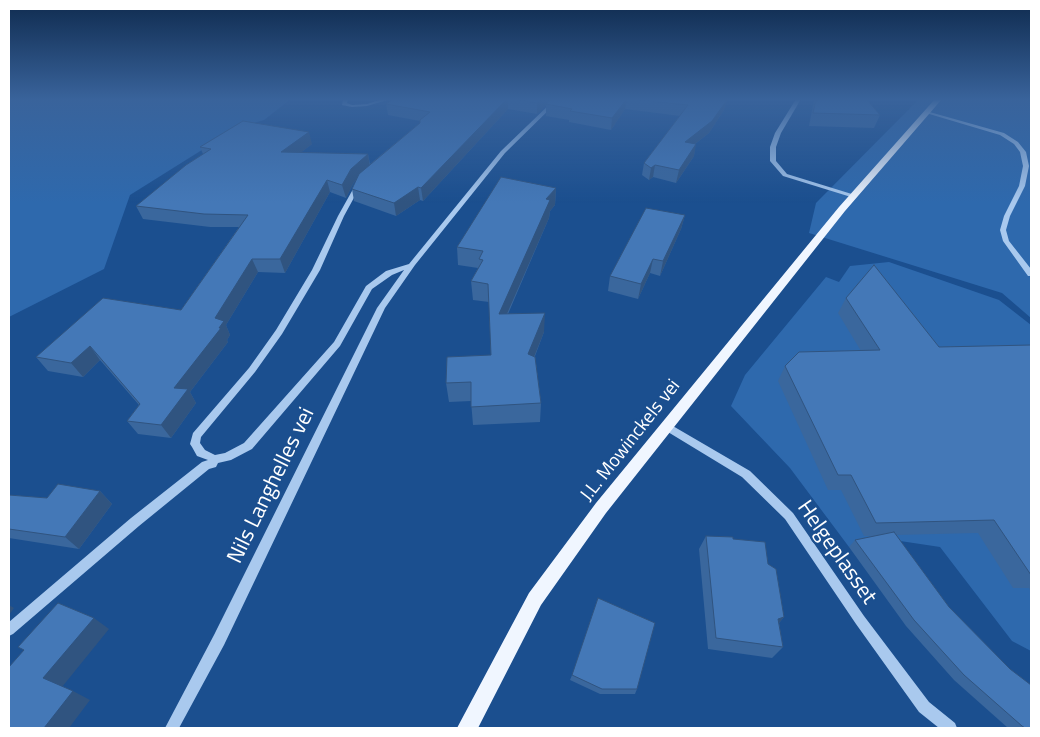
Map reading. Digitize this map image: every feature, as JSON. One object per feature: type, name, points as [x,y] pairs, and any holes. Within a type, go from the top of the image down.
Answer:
[{"type":"main road","name":"J.L. Mowinckels vei","points":[[467,728],[535,599],[601,508],[853,196],[909,133]]},
{"type":"street","name":"Nils Langhelles vei","points":[[172,728],[220,640],[381,308],[412,264],[503,152],[523,133]]},
{"type":"street","points":[[778,133],[774,147],[774,161],[785,175],[853,196]]},
{"type":"street","points":[[1000,133],[1016,143],[1022,152],[1026,166],[1022,186],[1007,216],[1003,230],[1006,241],[1031,274]]},
{"type":"street","points":[[215,459],[201,453],[195,444],[196,436],[252,370],[279,332],[316,270],[358,184],[364,179]]},
{"type":"street","name":"Nils Langhelles vei","points":[[9,630],[135,522],[215,459],[227,457],[248,446],[337,344],[369,288],[389,273],[412,264]]},
{"type":"street","name":"Helgeplasset","points":[[666,426],[746,474],[789,516],[860,620],[924,706],[950,728]]},
{"type":"shaded area","points":[[9,133],[228,133],[130,195],[104,269],[9,317]]},
{"type":"shaded area","points":[[885,133],[1031,133],[1031,318],[1002,293],[809,233],[816,203]]},
{"type":"shaded area","points":[[889,262],[999,300],[1031,325],[1031,651],[1012,641],[940,547],[887,539],[849,547],[790,468],[731,406],[745,375],[826,277],[839,282],[850,266]]},
{"type":"building","points":[[223,133],[307,133],[281,152],[368,154],[351,169],[342,185],[327,180],[280,259],[252,259],[215,318],[224,321],[219,328],[221,328],[174,388],[188,389],[161,425],[127,421],[140,404],[90,346],[71,363],[36,357],[103,298],[181,310],[248,215],[204,214],[136,206],[186,165],[211,149],[200,147]]},
{"type":"building","points":[[408,133],[474,133],[421,188],[418,187],[394,203],[352,189],[359,174]]},
{"type":"building","points":[[666,133],[696,133],[685,142],[696,144],[679,170],[655,165],[651,168],[644,163]]},
{"type":"building","points":[[501,177],[556,188],[546,199],[550,200],[499,314],[545,313],[528,354],[535,357],[541,403],[471,407],[471,382],[446,383],[447,357],[491,355],[488,284],[471,281],[483,260],[479,259],[483,251],[457,247]]},
{"type":"building","points":[[646,208],[685,215],[663,261],[653,259],[641,284],[610,276]]},
{"type":"building","points":[[874,265],[939,347],[1031,345],[1031,575],[994,520],[876,523],[851,475],[838,475],[785,366],[799,352],[880,350],[846,298]]},
{"type":"building","points":[[58,484],[100,491],[65,537],[9,529],[9,495],[47,498]]},
{"type":"building","points":[[894,532],[949,607],[1010,669],[1031,685],[1031,728],[1022,726],[964,675],[914,620],[855,540]]},
{"type":"building","points":[[706,536],[733,537],[733,539],[765,542],[768,564],[776,569],[784,617],[778,619],[783,647],[716,638]]},
{"type":"building","points":[[598,598],[655,623],[637,689],[602,689],[572,675]]},
{"type":"building","points":[[58,603],[94,618],[43,678],[73,691],[44,728],[9,728],[9,667],[24,650],[18,647]]}]
